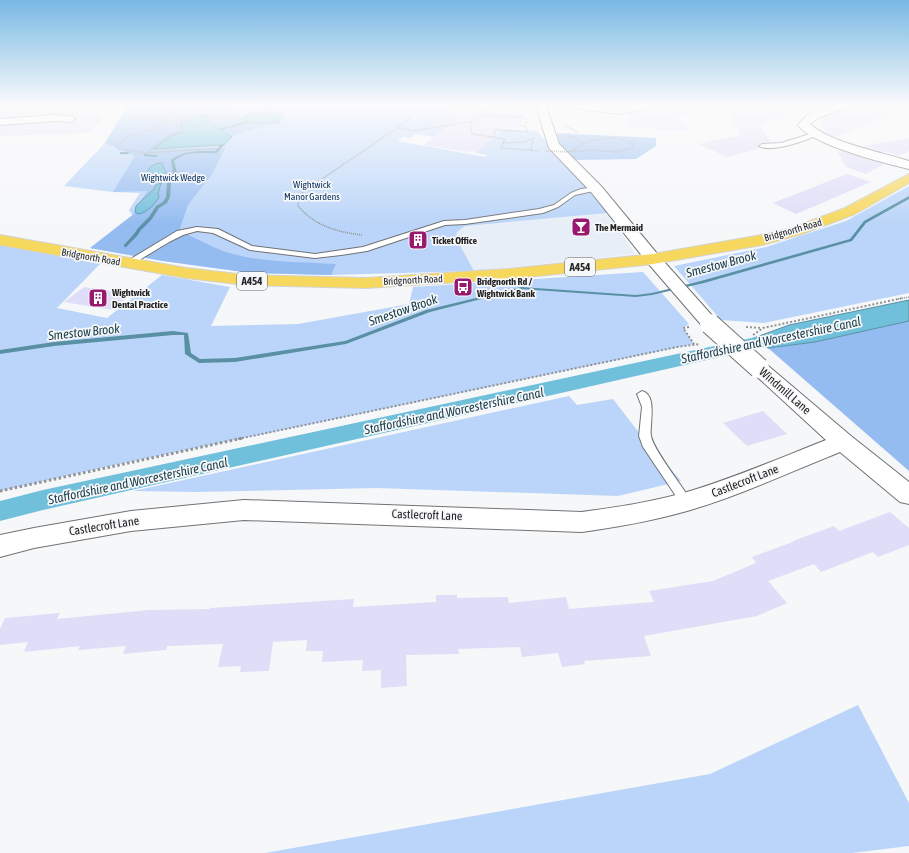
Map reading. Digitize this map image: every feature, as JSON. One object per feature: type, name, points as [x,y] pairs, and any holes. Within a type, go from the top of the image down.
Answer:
[{"type":"highway","name":"Bridgnorth Road","points":[[0,240],[186,273],[240,280],[366,283],[507,274],[653,259],[762,240],[797,231],[850,210],[909,178]]},
{"type":"street","name":"Windmill Lane","points":[[554,146],[596,189],[653,259],[710,324],[843,442],[909,495]]},
{"type":"street","points":[[853,146],[906,162]]},
{"type":"street","name":"Castlecroft Lane","points":[[0,546],[34,538],[131,521],[244,510],[582,522],[632,515],[686,502],[722,490],[843,442]]},
{"type":"lane","points":[[128,263],[166,240],[180,233],[197,228],[215,231],[250,248],[316,256],[364,249],[444,223],[465,222],[540,211],[556,206],[573,194],[581,191],[596,189]]},
{"type":"lane","points":[[642,394],[647,407],[644,436],[686,502]]},
{"type":"path","points":[[116,146],[119,149],[146,152],[220,148]]},
{"type":"path","points":[[146,152],[154,146]]},
{"type":"path","points":[[365,235],[339,232],[319,224],[304,214],[298,206],[299,199],[303,192],[370,146]]},
{"type":"path","points":[[501,146],[501,148],[539,150]]},
{"type":"path","points":[[531,150],[532,146]]},
{"type":"path","points":[[569,152],[581,146]]},
{"type":"path","points":[[546,151],[569,152],[591,150],[611,153],[627,151],[633,146]]},
{"type":"path","points":[[750,336],[763,328],[909,297]]},
{"type":"path","points":[[0,491],[115,465],[582,368],[676,347],[702,344]]},
{"type":"shaded area","points":[[608,213],[635,254],[474,271],[456,238],[457,232],[465,226]]},
{"type":"green space","name":"Wightwick Manor Gardens","points":[[102,146],[424,146],[486,157],[487,155],[476,153],[483,146],[550,146],[608,213],[465,226],[457,232],[456,238],[474,271],[331,275],[251,273],[163,261],[90,248],[132,215],[129,210],[140,193],[113,192],[64,186]]},
{"type":"green space","name":"Wightwick Wedge","points":[[111,146],[157,146],[153,149],[225,148],[212,174],[188,205],[179,231],[223,251],[251,258],[336,264],[331,275],[251,273],[163,261],[90,248],[133,215],[147,191],[113,192],[135,156]]},
{"type":"green space","points":[[561,146],[656,146],[636,159],[574,160]]},
{"type":"green space","points":[[909,186],[909,293],[764,323],[721,320],[674,266],[766,247],[846,221]]},
{"type":"green space","points":[[0,245],[100,264],[57,308],[107,318],[162,275],[230,287],[211,326],[298,324],[409,304],[413,287],[643,272],[689,324],[683,328],[694,344],[115,465],[0,491]]},
{"type":"green space","points":[[909,321],[909,471],[768,348],[815,342]]},
{"type":"green space","points":[[569,396],[577,405],[613,399],[640,434],[681,481],[618,496],[377,488],[196,492],[133,491]]},
{"type":"green space","points":[[858,705],[909,803],[909,846],[852,853],[265,853],[710,774]]},
{"type":"water","points":[[157,146],[210,146],[153,149]]},
{"type":"water","points":[[162,163],[166,173],[164,178],[151,179],[147,174],[150,168]]},
{"type":"water","points":[[161,183],[158,194],[159,197],[153,205],[148,210],[141,213],[138,214],[135,212],[136,206],[154,189],[156,185]]},
{"type":"water","points":[[909,300],[909,321],[815,342],[768,348],[751,339],[789,325]]},
{"type":"building","points":[[428,146],[484,146],[477,152]]},
{"type":"building","points":[[702,146],[758,146],[761,148],[727,157]]},
{"type":"building","points":[[863,146],[909,146],[909,151],[899,156]]},
{"type":"building","points":[[837,151],[884,164],[866,174],[846,167]]},
{"type":"building","points":[[847,174],[871,182],[796,214],[773,203]]},
{"type":"building","name":"Wightwick Dental Practice","points":[[84,287],[132,294],[113,310],[64,302]]},
{"type":"building","points":[[763,411],[787,434],[747,446],[723,423]]},
{"type":"building","points":[[890,512],[909,528],[909,545],[878,557],[873,552],[821,572],[814,564],[768,581],[787,603],[757,616],[644,636],[651,656],[584,661],[585,664],[562,667],[558,653],[522,657],[520,647],[458,649],[459,654],[406,655],[407,686],[381,688],[381,670],[362,671],[363,660],[322,662],[323,651],[306,651],[307,640],[273,642],[269,671],[240,672],[241,666],[218,667],[223,644],[167,646],[166,650],[123,654],[126,646],[78,650],[80,646],[24,652],[28,642],[0,645],[0,629],[5,618],[60,613],[57,619],[149,610],[210,609],[354,599],[353,607],[436,602],[436,595],[457,595],[457,598],[508,597],[509,603],[566,597],[569,609],[654,602],[649,591],[713,581],[756,563],[752,557],[793,541],[834,526],[839,531]]},
{"type":"waterway","points":[[125,246],[136,235],[139,229],[151,218],[157,207],[165,203],[168,197],[169,183],[175,173],[172,161],[187,153],[216,152],[221,146]]},
{"type":"waterway","points":[[121,153],[128,153]]},
{"type":"waterway","points":[[145,155],[156,156]]},
{"type":"waterway","points":[[157,179],[161,183]]},
{"type":"waterway","name":"Smestow Brook","points":[[0,352],[54,344],[173,333],[186,334],[188,354],[199,361],[235,360],[346,342],[428,311],[521,288],[636,296],[652,294],[702,282],[851,240],[865,222],[909,197]]},
{"type":"waterway","name":"Staffordshire and Worcestershire Canal","points":[[0,511],[43,500],[788,336]]},
{"type":"place","name":"The Mermaid","points":[[581,227]]},
{"type":"place","name":"Ticket Office","points":[[418,240]]},
{"type":"place","name":"Bridgnorth Rd / Wightwick Bank","points":[[463,287]]},
{"type":"place","name":"Wightwick Dental Practice","points":[[98,298]]}]
